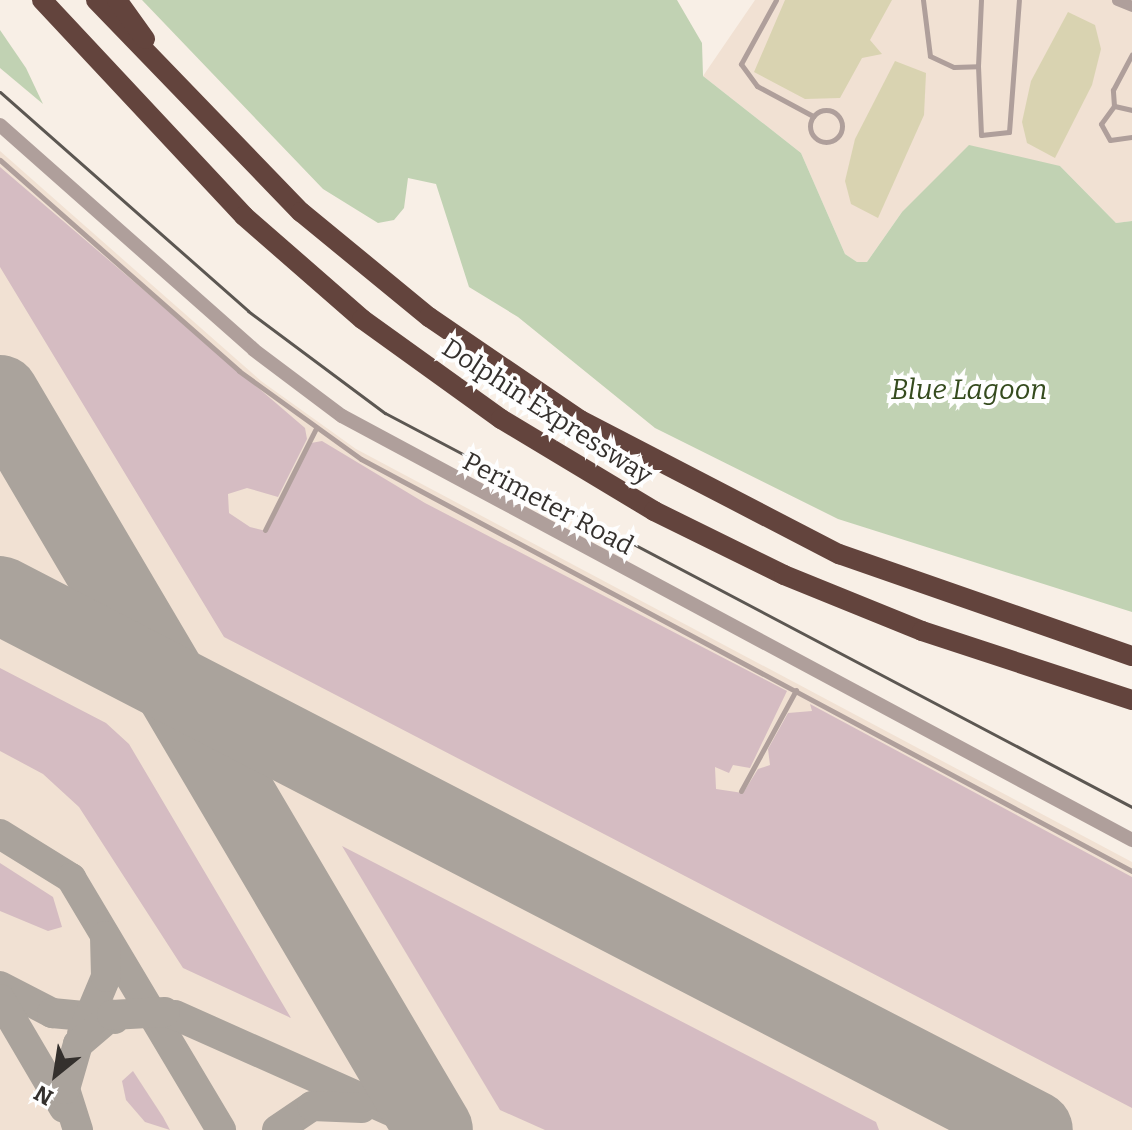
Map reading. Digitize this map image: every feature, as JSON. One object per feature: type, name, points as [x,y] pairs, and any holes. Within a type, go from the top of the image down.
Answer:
[{"type":"highway","name":"Dolphin Expressway","points":[[42,0],[244,216],[362,319],[501,419],[642,504],[784,575],[933,635],[1132,700]]},
{"type":"highway","name":"Dolphin Expressway","points":[[96,0],[204,120],[390,287],[626,447],[878,570],[1132,656]]},
{"type":"highway","points":[[117,0],[204,120]]},
{"type":"street","points":[[1117,0],[1132,6]]},
{"type":"street","name":"Perimeter Road","points":[[0,125],[254,350],[342,416],[1132,840]]},
{"type":"lane","points":[[776,0],[741,64],[757,86],[813,116],[836,112],[839,136],[814,137],[813,116]]},
{"type":"lane","points":[[923,0],[930,56],[943,65],[978,66]]},
{"type":"lane","points":[[981,0],[978,66],[981,135],[1009,132],[1018,2]]},
{"type":"lane","points":[[1132,55],[1113,90],[1114,106],[1102,118],[1105,136],[1132,137]]},
{"type":"lane","points":[[1114,106],[1132,110]]},
{"type":"lane","points":[[0,160],[315,430],[400,482],[1132,871]]},
{"type":"lane","points":[[265,530],[315,430]]},
{"type":"lane","points":[[741,791],[796,690]]},
{"type":"shaded area","points":[[755,0],[1132,0],[1132,221],[1116,223],[1060,166],[902,212],[867,262],[857,262],[845,254],[801,153],[703,76]]},
{"type":"shaded area","points":[[0,151],[261,381],[356,449],[1132,862],[1132,1130],[0,1130]]},
{"type":"shaded area","points":[[0,167],[305,428],[307,439],[278,497],[247,488],[228,494],[229,513],[250,527],[266,531],[311,443],[322,441],[425,503],[787,691],[750,768],[733,765],[729,773],[715,767],[716,789],[743,793],[758,769],[770,765],[768,749],[788,713],[812,711],[810,704],[1132,877],[1132,1108],[224,637],[0,267]]},
{"type":"shaded area","points":[[0,668],[106,723],[129,744],[291,1018],[183,968],[79,807],[43,774],[0,751]]},
{"type":"shaded area","points":[[342,846],[876,1122],[879,1130],[545,1130],[500,1110]]},
{"type":"shaded area","points":[[0,863],[53,897],[62,927],[48,931],[0,911]]},
{"type":"shaded area","points":[[133,1071],[170,1130],[145,1122],[126,1100],[122,1081]]},
{"type":"water","name":"Blue Lagoon","points":[[142,0],[677,0],[702,43],[703,76],[801,153],[845,254],[857,262],[867,262],[902,212],[969,145],[1060,166],[1116,223],[1132,221],[1132,612],[838,519],[655,428],[518,317],[469,287],[436,184],[408,178],[404,208],[394,220],[378,223],[323,189]]},
{"type":"water","points":[[0,30],[26,68],[43,104],[0,68]]},
{"type":"building","points":[[785,0],[892,0],[870,40],[882,54],[862,58],[840,98],[805,99],[754,72]]},
{"type":"building","points":[[1068,12],[1095,25],[1101,49],[1092,85],[1055,158],[1027,143],[1022,122],[1031,81]]},
{"type":"building","points":[[895,61],[926,73],[924,115],[878,218],[851,204],[845,181],[855,139]]},
{"type":"taxiway","points":[[0,834],[71,878],[221,1130]]},
{"type":"taxiway","points":[[82,1034],[106,977],[105,936]]},
{"type":"taxiway","points":[[0,986],[52,1013],[115,1019]]},
{"type":"taxiway","points":[[0,999],[64,1108]]},
{"type":"taxiway","points":[[78,1130],[65,1089],[78,1044],[112,1015],[165,1012]]},
{"type":"taxiway","points":[[175,1015],[433,1130]]},
{"type":"taxiway","points":[[277,1130],[312,1106],[362,1108]]},
{"type":"runway","points":[[0,394],[434,1130]]},
{"type":"runway","points":[[0,595],[1034,1130]]},
{"type":"railway","points":[[0,92],[248,311],[385,413],[1132,807]]}]
